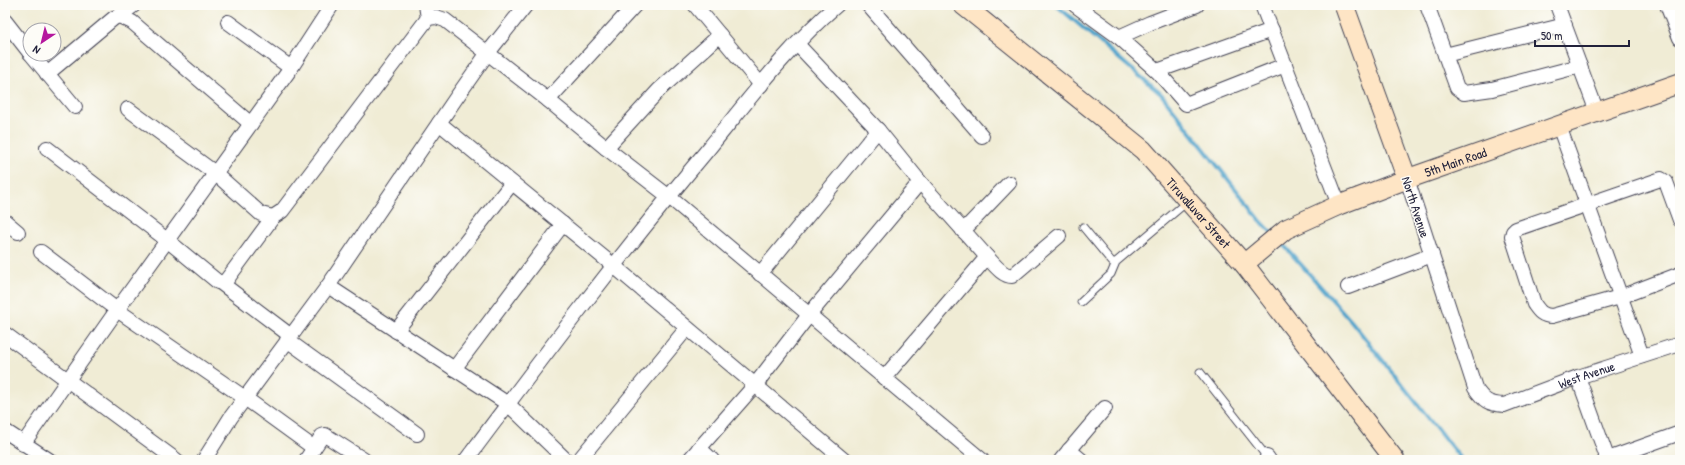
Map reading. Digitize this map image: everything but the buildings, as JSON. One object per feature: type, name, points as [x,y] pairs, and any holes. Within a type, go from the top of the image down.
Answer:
[{"type":"street","points":[[47,74],[114,18],[134,5]]},
{"type":"street","points":[[24,444],[117,310],[291,68],[332,5]]},
{"type":"street","points":[[205,460],[245,398],[328,286],[487,54],[526,5]]},
{"type":"street","points":[[548,100],[635,5]]},
{"type":"street","points":[[695,5],[762,84]]},
{"type":"street","points":[[868,5],[982,136]]},
{"type":"street","name":"Tiruvalluvar Street","points":[[962,5],[1142,150],[1244,264],[1395,460]]},
{"type":"street","points":[[1075,5],[1119,37],[1156,71],[1186,104],[1285,65]]},
{"type":"street","points":[[1119,37],[1150,22],[1197,5]]},
{"type":"street","points":[[1262,5],[1339,205]]},
{"type":"street","name":"North Avenue","points":[[1344,5],[1407,179],[1475,388],[1483,399],[1493,404]]},
{"type":"street","points":[[1427,5],[1457,88],[1460,92],[1467,94],[1580,66]]},
{"type":"street","points":[[1557,5],[1597,112]]},
{"type":"street","points":[[1667,5],[1680,38]]},
{"type":"street","points":[[466,460],[668,196],[762,84],[829,8]]},
{"type":"street","points":[[221,283],[228,280],[273,217],[282,211],[427,12],[445,20],[668,196],[982,460]]},
{"type":"street","points":[[119,16],[132,22],[250,124]]},
{"type":"street","points":[[5,21],[22,43]]},
{"type":"street","points":[[228,22],[291,68]]},
{"type":"street","points":[[1445,55],[1565,25]]},
{"type":"street","points":[[1156,71],[1272,30]]},
{"type":"street","points":[[606,148],[659,90],[720,35]]},
{"type":"street","points":[[797,44],[878,130],[920,182],[963,231],[1007,276],[1012,276],[1059,236]]},
{"type":"street","points":[[37,62],[75,107]]},
{"type":"street","name":"5th Main Road","points":[[1244,264],[1286,229],[1339,205],[1407,179],[1680,83]]},
{"type":"street","points":[[128,109],[215,173],[261,214],[273,217]]},
{"type":"street","points":[[439,124],[614,266],[844,460]]},
{"type":"street","points":[[1559,126],[1642,356]]},
{"type":"street","points":[[760,274],[878,130]]},
{"type":"street","points":[[47,148],[167,240],[289,338],[416,434]]},
{"type":"street","points":[[1680,220],[1666,182],[1661,179],[1516,229],[1512,236],[1534,304],[1540,313],[1546,316],[1552,316],[1620,297],[1680,274]]},
{"type":"street","points":[[689,460],[755,385],[809,315],[920,182]]},
{"type":"street","points":[[396,331],[512,183]]},
{"type":"street","points":[[963,231],[1010,183]]},
{"type":"street","points":[[5,221],[18,232]]},
{"type":"street","points":[[454,369],[562,224]]},
{"type":"street","points":[[41,252],[117,310],[245,398],[314,448]]},
{"type":"street","points":[[1348,287],[1432,255]]},
{"type":"street","points":[[884,378],[987,257]]},
{"type":"street","points":[[328,286],[508,404],[566,460]]},
{"type":"street","points":[[579,460],[687,328]]},
{"type":"street","points":[[5,334],[176,460]]},
{"type":"street","name":"West Avenue","points":[[1493,404],[1504,405],[1578,377],[1680,344]]},
{"type":"street","points":[[1578,377],[1607,460],[1680,432]]},
{"type":"street","points":[[1081,460],[1065,455],[1105,408]]},
{"type":"street","points":[[5,431],[49,460]]},
{"type":"street","points":[[306,460],[322,436],[325,435],[364,460]]},
{"type":"street","points":[[699,448],[712,460]]},
{"type":"lane","points":[[1081,302],[1110,274],[1116,262],[1188,201]]},
{"type":"lane","points":[[1083,227],[1112,262],[1116,262]]},
{"type":"lane","points":[[1200,372],[1268,458]]},
{"type":"waterway","points":[[1056,5],[1161,94],[1260,220],[1272,233]]},
{"type":"waterway","points":[[1280,241],[1352,322],[1462,460]]}]
